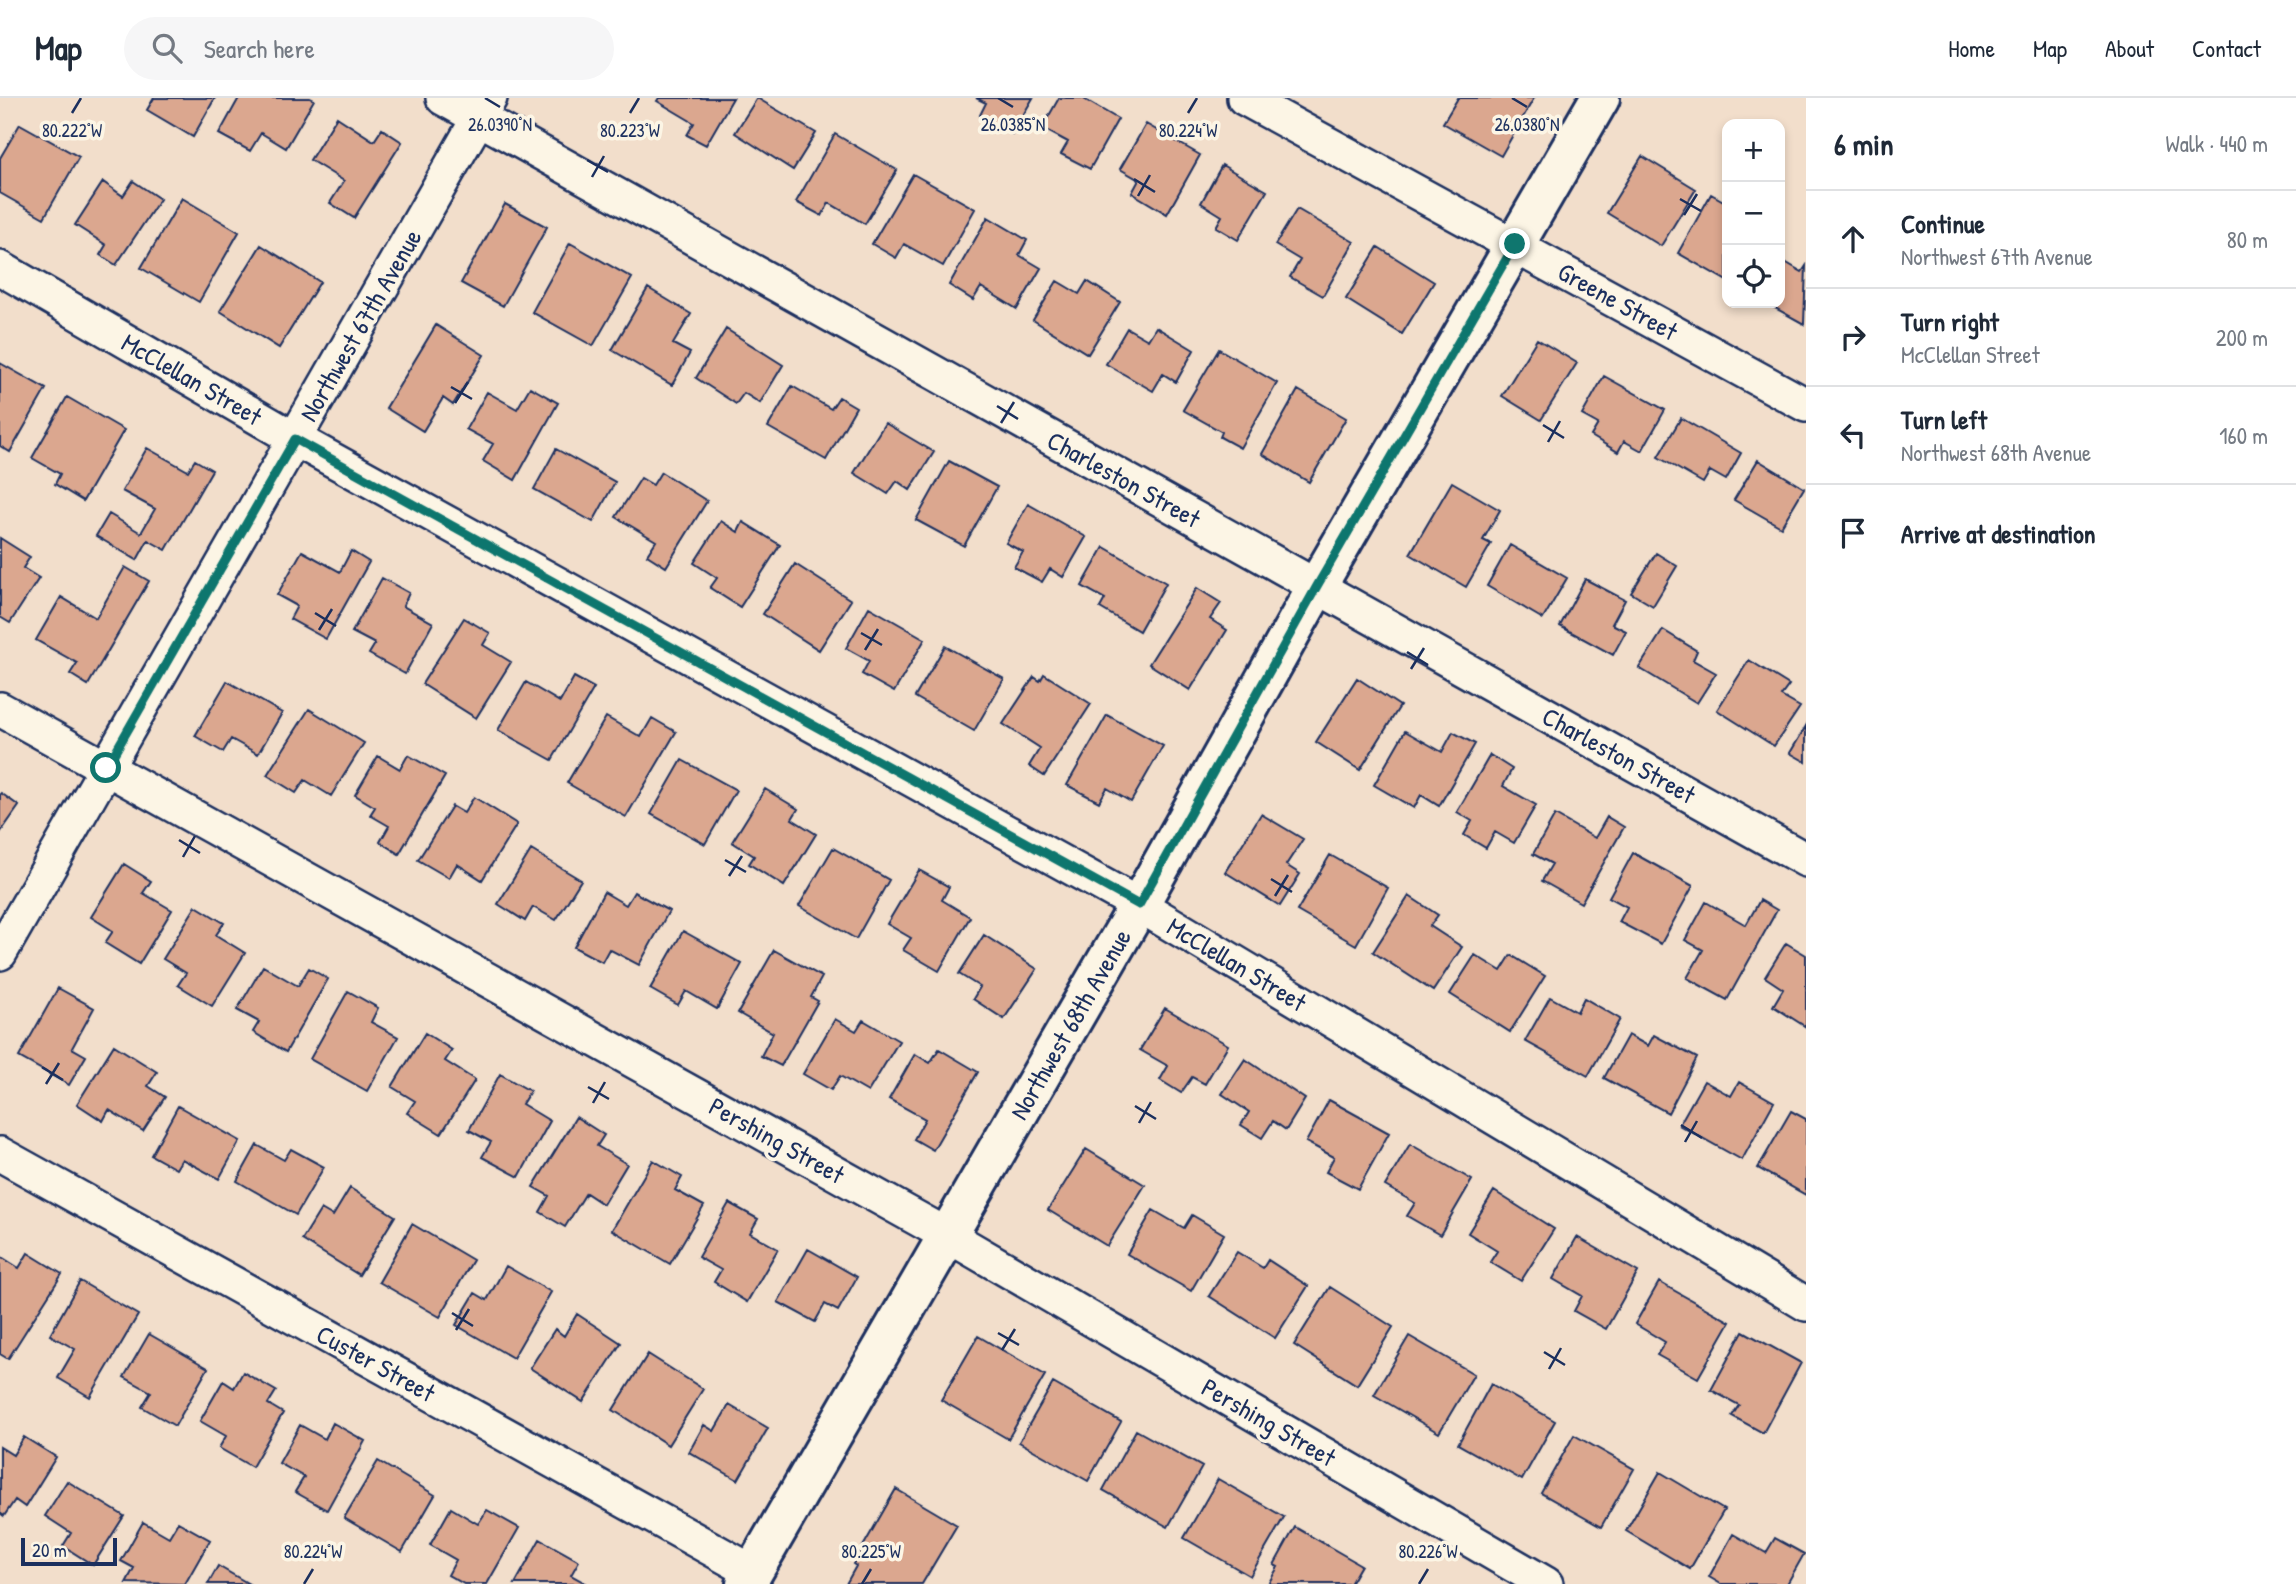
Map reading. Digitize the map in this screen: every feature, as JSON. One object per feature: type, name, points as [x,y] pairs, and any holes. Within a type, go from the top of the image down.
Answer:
[{"type":"street","name":"Charleston Street","points":[[443,98],[485,108],[1317,586],[1806,860]]},
{"type":"street","name":"Greene Street","points":[[1244,98],[1806,405]]},
{"type":"street","name":"Northwest 68th Avenue","points":[[749,1578],[1139,905],[1317,586],[1600,98]]},
{"type":"street","name":"Northwest 67th Avenue","points":[[0,953],[485,108]]},
{"type":"street","name":"McClellan Street","points":[[0,268],[295,439],[1139,905],[1806,1304]]},
{"type":"street","name":"Pershing Street","points":[[0,709],[947,1235],[1546,1584]]},
{"type":"street","name":"Custer Street","points":[[0,1154],[749,1578]]},
{"type":"building","points":[[154,98],[215,98],[193,137],[147,110]]},
{"type":"building","points":[[239,98],[314,100],[286,148],[261,133],[250,151],[219,134]]},
{"type":"building","points":[[659,98],[733,98],[706,145],[687,135],[694,123],[657,101]]},
{"type":"building","points":[[757,98],[816,133],[793,170],[735,133]]},
{"type":"building","points":[[976,98],[1033,98],[1012,134],[980,115],[986,103]]},
{"type":"building","points":[[1059,98],[1082,98],[1118,119],[1090,169],[1061,154],[1068,142],[1042,128]]},
{"type":"building","points":[[1458,98],[1534,98],[1501,156],[1443,123]]},
{"type":"building","points":[[337,117],[374,141],[382,129],[402,142],[354,218],[330,203],[344,181],[310,160]]},
{"type":"building","points":[[20,124],[79,157],[44,218],[0,193],[0,158]]},
{"type":"building","points":[[1146,124],[1200,155],[1167,214],[1132,193],[1139,180],[1120,169]]},
{"type":"building","points":[[835,134],[897,170],[865,224],[829,203],[822,216],[796,202]]},
{"type":"building","points":[[1642,156],[1696,189],[1661,246],[1607,213]]},
{"type":"building","points":[[1222,165],[1267,191],[1238,240],[1216,227],[1222,216],[1201,203]]},
{"type":"building","points":[[913,174],[975,209],[943,266],[904,244],[896,258],[872,244]]},
{"type":"building","points":[[133,181],[160,199],[116,265],[100,255],[106,245],[75,225],[103,182],[123,196]]},
{"type":"building","points":[[1711,194],[1722,200],[1722,278],[1678,253]]},
{"type":"building","points":[[182,198],[239,232],[199,302],[141,268]]},
{"type":"building","points":[[505,204],[547,227],[503,306],[461,283]]},
{"type":"building","points":[[1297,209],[1354,242],[1323,296],[1290,277],[1300,260],[1275,245]]},
{"type":"building","points":[[988,217],[1027,240],[1019,255],[1041,268],[1017,309],[981,287],[973,300],[949,285]]},
{"type":"building","points":[[570,243],[632,278],[593,346],[532,312]]},
{"type":"building","points":[[261,245],[320,282],[279,348],[220,311]]},
{"type":"building","points":[[1378,247],[1434,282],[1402,334],[1346,299]]},
{"type":"building","points":[[1785,262],[1802,272],[1806,266],[1804,324],[1775,308],[1785,308]]},
{"type":"building","points":[[1057,281],[1079,294],[1087,281],[1120,302],[1088,354],[1033,320]]},
{"type":"building","points":[[648,288],[691,314],[673,344],[690,353],[672,385],[612,350]]},
{"type":"building","points":[[436,325],[484,355],[453,405],[443,398],[423,431],[386,408]]},
{"type":"building","points":[[1156,327],[1194,350],[1176,382],[1163,374],[1153,391],[1106,364],[1127,328],[1148,340]]},
{"type":"building","points":[[726,329],[783,365],[760,403],[744,393],[736,404],[696,378]]},
{"type":"building","points":[[1537,339],[1577,363],[1541,420],[1502,396]]},
{"type":"building","points":[[1219,349],[1277,383],[1240,448],[1220,437],[1222,432],[1183,410]]},
{"type":"building","points":[[0,363],[46,389],[10,452],[0,446]]},
{"type":"building","points":[[1604,376],[1665,410],[1642,451],[1624,441],[1618,452],[1591,436],[1598,424],[1582,415]]},
{"type":"building","points":[[792,386],[831,409],[839,397],[856,407],[826,460],[768,427]]},
{"type":"building","points":[[530,387],[558,403],[515,480],[483,461],[493,444],[466,429],[487,392],[517,409]]},
{"type":"building","points":[[1298,390],[1346,418],[1309,482],[1262,454]]},
{"type":"building","points":[[67,397],[124,430],[83,501],[55,484],[60,474],[32,458]]},
{"type":"building","points":[[1681,418],[1741,453],[1726,480],[1710,471],[1703,483],[1658,457]]},
{"type":"building","points":[[885,423],[934,452],[910,490],[897,481],[888,494],[854,473]]},
{"type":"building","points":[[147,448],[188,471],[195,460],[212,470],[166,550],[148,540],[137,560],[96,536],[109,514],[141,533],[155,509],[122,491]]},
{"type":"building","points":[[556,449],[615,482],[593,522],[534,489]]},
{"type":"building","points":[[1758,460],[1804,488],[1781,527],[1734,500]]},
{"type":"building","points":[[949,461],[997,487],[964,546],[916,520]]},
{"type":"building","points":[[661,472],[707,501],[666,567],[647,555],[656,541],[616,517],[641,478],[653,485]]},
{"type":"building","points":[[1452,482],[1500,510],[1483,540],[1491,544],[1466,587],[1410,554]]},
{"type":"building","points":[[1028,504],[1086,537],[1063,577],[1050,569],[1042,582],[1014,567],[1023,552],[1006,543]]},
{"type":"building","points":[[721,521],[738,532],[743,522],[780,545],[740,607],[710,588],[717,578],[694,563]]},
{"type":"building","points":[[0,538],[30,557],[23,568],[39,578],[10,623],[0,617]]},
{"type":"building","points":[[1510,545],[1567,578],[1543,619],[1487,586]]},
{"type":"building","points":[[1104,547],[1166,583],[1139,631],[1100,608],[1105,599],[1082,586]]},
{"type":"building","points":[[302,551],[340,572],[351,551],[369,562],[326,639],[290,619],[297,606],[277,595]]},
{"type":"building","points":[[1656,553],[1677,566],[1653,606],[1631,593]]},
{"type":"building","points":[[795,564],[851,600],[819,650],[763,614]]},
{"type":"building","points":[[125,567],[149,581],[88,685],[70,674],[77,663],[36,640],[61,597],[96,618]]},
{"type":"building","points":[[382,578],[409,593],[403,606],[433,623],[405,674],[369,654],[375,644],[352,632]]},
{"type":"building","points":[[1585,579],[1625,600],[1612,624],[1626,631],[1613,655],[1560,626]]},
{"type":"building","points":[[1197,588],[1221,603],[1210,619],[1227,630],[1190,690],[1149,664]]},
{"type":"building","points":[[869,607],[925,639],[894,692],[862,674],[869,661],[846,648]]},
{"type":"building","points":[[464,618],[490,633],[483,645],[511,662],[476,718],[422,684]]},
{"type":"building","points":[[1663,630],[1697,651],[1693,660],[1716,673],[1697,703],[1639,668]]},
{"type":"building","points":[[945,646],[1004,679],[974,731],[915,697]]},
{"type":"building","points":[[1749,660],[1789,685],[1781,696],[1800,707],[1774,746],[1717,710]]},
{"type":"building","points":[[1044,674],[1091,704],[1044,776],[1029,766],[1040,748],[1003,724],[1034,677],[1040,681]]},
{"type":"building","points":[[574,677],[594,688],[552,760],[498,730],[526,682],[560,702]]},
{"type":"building","points":[[1357,678],[1400,706],[1360,770],[1316,742]]},
{"type":"building","points":[[227,681],[282,713],[258,754],[231,739],[223,752],[195,736]]},
{"type":"building","points":[[309,709],[364,743],[331,796],[305,780],[296,793],[267,775]]},
{"type":"building","points":[[1107,715],[1163,746],[1131,802],[1107,788],[1099,802],[1067,785]]},
{"type":"building","points":[[606,717],[641,737],[652,718],[676,732],[626,817],[567,783]]},
{"type":"building","points":[[1806,726],[1806,762],[1790,753]]},
{"type":"building","points":[[1405,731],[1442,752],[1453,732],[1475,744],[1439,806],[1421,795],[1414,808],[1374,785]]},
{"type":"building","points":[[408,755],[445,776],[399,854],[380,842],[389,826],[370,815],[375,807],[355,795],[378,756],[400,769]]},
{"type":"building","points":[[1490,755],[1512,769],[1503,786],[1536,805],[1514,843],[1495,832],[1486,848],[1464,835],[1472,821],[1457,812]]},
{"type":"building","points":[[682,760],[736,790],[705,844],[651,814]]},
{"type":"building","points":[[765,789],[798,809],[792,819],[816,834],[784,886],[749,864],[754,856],[732,842]]},
{"type":"building","points":[[0,794],[19,806],[0,833]]},
{"type":"building","points":[[474,797],[517,824],[482,880],[457,864],[449,878],[418,860],[452,806],[464,813]]},
{"type":"building","points":[[1261,814],[1303,839],[1286,865],[1300,874],[1280,906],[1225,872]]},
{"type":"building","points":[[1555,815],[1595,838],[1607,817],[1624,827],[1581,903],[1542,881],[1552,864],[1533,854]]},
{"type":"building","points":[[833,848],[889,880],[856,939],[799,906]]},
{"type":"building","points":[[531,850],[581,880],[556,920],[533,907],[525,921],[498,904]]},
{"type":"building","points":[[1633,853],[1693,886],[1661,944],[1619,922],[1627,907],[1609,897]]},
{"type":"building","points":[[1330,855],[1388,888],[1356,945],[1297,911]]},
{"type":"building","points":[[124,864],[151,881],[143,893],[172,910],[139,964],[105,943],[113,931],[91,917]]},
{"type":"building","points":[[919,870],[949,887],[942,900],[970,917],[939,971],[903,950],[911,938],[887,924]]},
{"type":"building","points":[[604,892],[626,905],[634,892],[669,911],[639,965],[609,949],[602,962],[574,947]]},
{"type":"building","points":[[1409,896],[1438,915],[1430,926],[1462,947],[1433,991],[1373,952]]},
{"type":"building","points":[[1760,900],[1777,910],[1727,1000],[1687,978],[1703,950],[1685,940],[1706,902],[1746,925]]},
{"type":"building","points":[[196,906],[224,923],[216,935],[245,953],[212,1006],[178,985],[186,973],[163,959]]},
{"type":"building","points":[[683,931],[742,964],[717,1009],[686,991],[678,1005],[650,989]]},
{"type":"building","points":[[984,935],[1037,969],[1004,1019],[973,999],[980,987],[959,974]]},
{"type":"building","points":[[1786,943],[1806,955],[1806,1027],[1773,1006],[1783,989],[1765,977]]},
{"type":"building","points":[[774,950],[822,977],[811,997],[818,1001],[781,1066],[761,1056],[773,1033],[738,1013]]},
{"type":"building","points":[[1475,955],[1501,971],[1511,955],[1545,976],[1510,1032],[1450,994]]},
{"type":"building","points":[[263,966],[298,986],[309,968],[328,979],[286,1052],[253,1032],[259,1022],[237,1010]]},
{"type":"building","points":[[58,988],[94,1008],[72,1048],[86,1056],[69,1085],[19,1057]]},
{"type":"building","points":[[348,991],[378,1008],[371,1022],[398,1037],[367,1091],[310,1059]]},
{"type":"building","points":[[1550,997],[1577,1012],[1584,998],[1620,1019],[1588,1076],[1525,1041]]},
{"type":"building","points":[[1165,1008],[1228,1045],[1205,1084],[1192,1077],[1181,1093],[1160,1080],[1168,1066],[1140,1050]]},
{"type":"building","points":[[835,1019],[856,1031],[863,1020],[899,1041],[868,1092],[840,1076],[831,1090],[803,1074]]},
{"type":"building","points":[[425,1033],[452,1050],[445,1061],[475,1080],[441,1134],[407,1113],[415,1101],[392,1087]]},
{"type":"building","points":[[1628,1035],[1648,1046],[1654,1035],[1697,1058],[1668,1113],[1604,1078]]},
{"type":"building","points":[[114,1045],[157,1072],[148,1086],[165,1097],[143,1131],[109,1110],[103,1121],[77,1104]]},
{"type":"building","points":[[939,1049],[978,1072],[933,1150],[914,1139],[925,1119],[889,1099],[915,1054],[930,1063]]},
{"type":"building","points":[[1245,1059],[1305,1099],[1286,1130],[1273,1121],[1262,1138],[1241,1125],[1249,1112],[1222,1094]]},
{"type":"building","points":[[500,1074],[530,1091],[522,1104],[550,1121],[519,1177],[482,1157],[491,1142],[469,1130]]},
{"type":"building","points":[[1704,1081],[1731,1096],[1739,1082],[1774,1102],[1742,1160],[1679,1125]]},
{"type":"building","points":[[1329,1100],[1389,1133],[1358,1189],[1326,1172],[1334,1157],[1306,1142]]},
{"type":"building","points":[[178,1106],[240,1141],[219,1179],[182,1159],[176,1169],[151,1155]]},
{"type":"building","points":[[1791,1111],[1806,1119],[1806,1195],[1758,1168]]},
{"type":"building","points":[[576,1117],[604,1135],[597,1146],[627,1164],[603,1204],[586,1193],[565,1227],[540,1212],[549,1196],[533,1187]]},
{"type":"building","points":[[1410,1144],[1472,1180],[1440,1235],[1407,1216],[1415,1203],[1385,1186]]},
{"type":"building","points":[[257,1145],[284,1160],[291,1149],[324,1167],[296,1215],[237,1181]]},
{"type":"building","points":[[1086,1149],[1145,1185],[1107,1246],[1048,1210]]},
{"type":"building","points":[[653,1160],[682,1177],[675,1190],[704,1206],[670,1264],[612,1230]]},
{"type":"building","points":[[350,1188],[395,1216],[359,1275],[302,1240],[321,1209],[333,1216]]},
{"type":"building","points":[[1494,1191],[1554,1229],[1521,1281],[1490,1262],[1497,1251],[1468,1233]]},
{"type":"building","points":[[729,1203],[758,1219],[750,1233],[778,1249],[747,1302],[714,1282],[721,1270],[698,1257]]},
{"type":"building","points":[[1153,1210],[1184,1228],[1192,1215],[1224,1234],[1191,1291],[1127,1254]]},
{"type":"building","points":[[412,1224],[473,1260],[440,1317],[379,1282]]},
{"type":"building","points":[[1577,1237],[1638,1272],[1606,1329],[1574,1311],[1582,1296],[1553,1279]]},
{"type":"building","points":[[808,1249],[857,1277],[838,1311],[825,1304],[815,1322],[778,1302]]},
{"type":"building","points":[[1237,1252],[1263,1268],[1268,1260],[1308,1286],[1275,1338],[1209,1296]]},
{"type":"building","points":[[28,1253],[62,1274],[8,1359],[0,1354],[0,1256],[19,1268]]},
{"type":"building","points":[[506,1266],[551,1292],[513,1358],[456,1325],[475,1293],[487,1300]]},
{"type":"building","points":[[80,1281],[138,1315],[90,1397],[58,1378],[75,1349],[50,1335]]},
{"type":"building","points":[[1659,1282],[1730,1322],[1698,1378],[1657,1355],[1665,1342],[1635,1324]]},
{"type":"building","points":[[1330,1287],[1393,1327],[1357,1385],[1294,1345]]},
{"type":"building","points":[[577,1314],[621,1343],[583,1402],[530,1368],[555,1329],[564,1336]]},
{"type":"building","points":[[1743,1331],[1801,1363],[1763,1433],[1732,1416],[1739,1405],[1711,1390]]},
{"type":"building","points":[[149,1334],[208,1368],[175,1426],[142,1407],[151,1392],[124,1377]]},
{"type":"building","points":[[978,1336],[1045,1375],[1008,1439],[941,1400]]},
{"type":"building","points":[[1409,1336],[1474,1374],[1439,1433],[1374,1395]]},
{"type":"building","points":[[648,1354],[703,1389],[668,1445],[613,1410]]},
{"type":"building","points":[[243,1372],[276,1391],[268,1404],[283,1413],[252,1467],[219,1448],[226,1436],[200,1421],[223,1381],[234,1388]]},
{"type":"building","points":[[1053,1383],[1121,1422],[1088,1481],[1019,1442]]},
{"type":"building","points":[[1491,1384],[1555,1421],[1522,1480],[1458,1444]]},
{"type":"building","points":[[729,1405],[768,1428],[738,1480],[689,1452],[704,1425],[714,1431]]},
{"type":"building","points":[[333,1423],[365,1441],[327,1510],[295,1492],[304,1477],[279,1463],[300,1425],[325,1439]]},
{"type":"building","points":[[1136,1430],[1202,1467],[1168,1527],[1103,1490]]},
{"type":"building","points":[[1574,1435],[1634,1469],[1601,1527],[1541,1493]]},
{"type":"building","points":[[24,1437],[56,1457],[25,1507],[15,1500],[4,1516],[0,1513],[0,1447],[13,1455]]},
{"type":"building","points":[[378,1461],[435,1495],[402,1552],[344,1518]]},
{"type":"building","points":[[1660,1472],[1724,1510],[1690,1569],[1626,1531]]},
{"type":"building","points":[[1218,1479],[1284,1517],[1250,1576],[1184,1538]]},
{"type":"building","points":[[67,1481],[124,1516],[93,1565],[63,1546],[71,1533],[45,1516]]},
{"type":"building","points":[[896,1489],[957,1525],[922,1584],[846,1584],[856,1566],[853,1564]]},
{"type":"building","points":[[451,1508],[478,1524],[487,1510],[519,1528],[487,1584],[464,1584],[448,1575],[456,1560],[430,1545]]},
{"type":"building","points":[[143,1522],[169,1537],[178,1522],[210,1540],[185,1584],[126,1583],[134,1568],[121,1561]]},
{"type":"building","points":[[1295,1527],[1361,1565],[1350,1584],[1268,1584],[1278,1567],[1274,1565]]},
{"type":"building","points":[[1733,1534],[1766,1553],[1775,1538],[1804,1554],[1787,1584],[1721,1584],[1709,1577]]},
{"type":"building","points":[[540,1539],[579,1561],[571,1575],[587,1584],[515,1584]]},
{"type":"building","points":[[218,1566],[249,1584],[208,1584]]},
{"type":"route","points":[[106,768],[295,439],[1139,905],[1317,586],[1515,244]]}]
